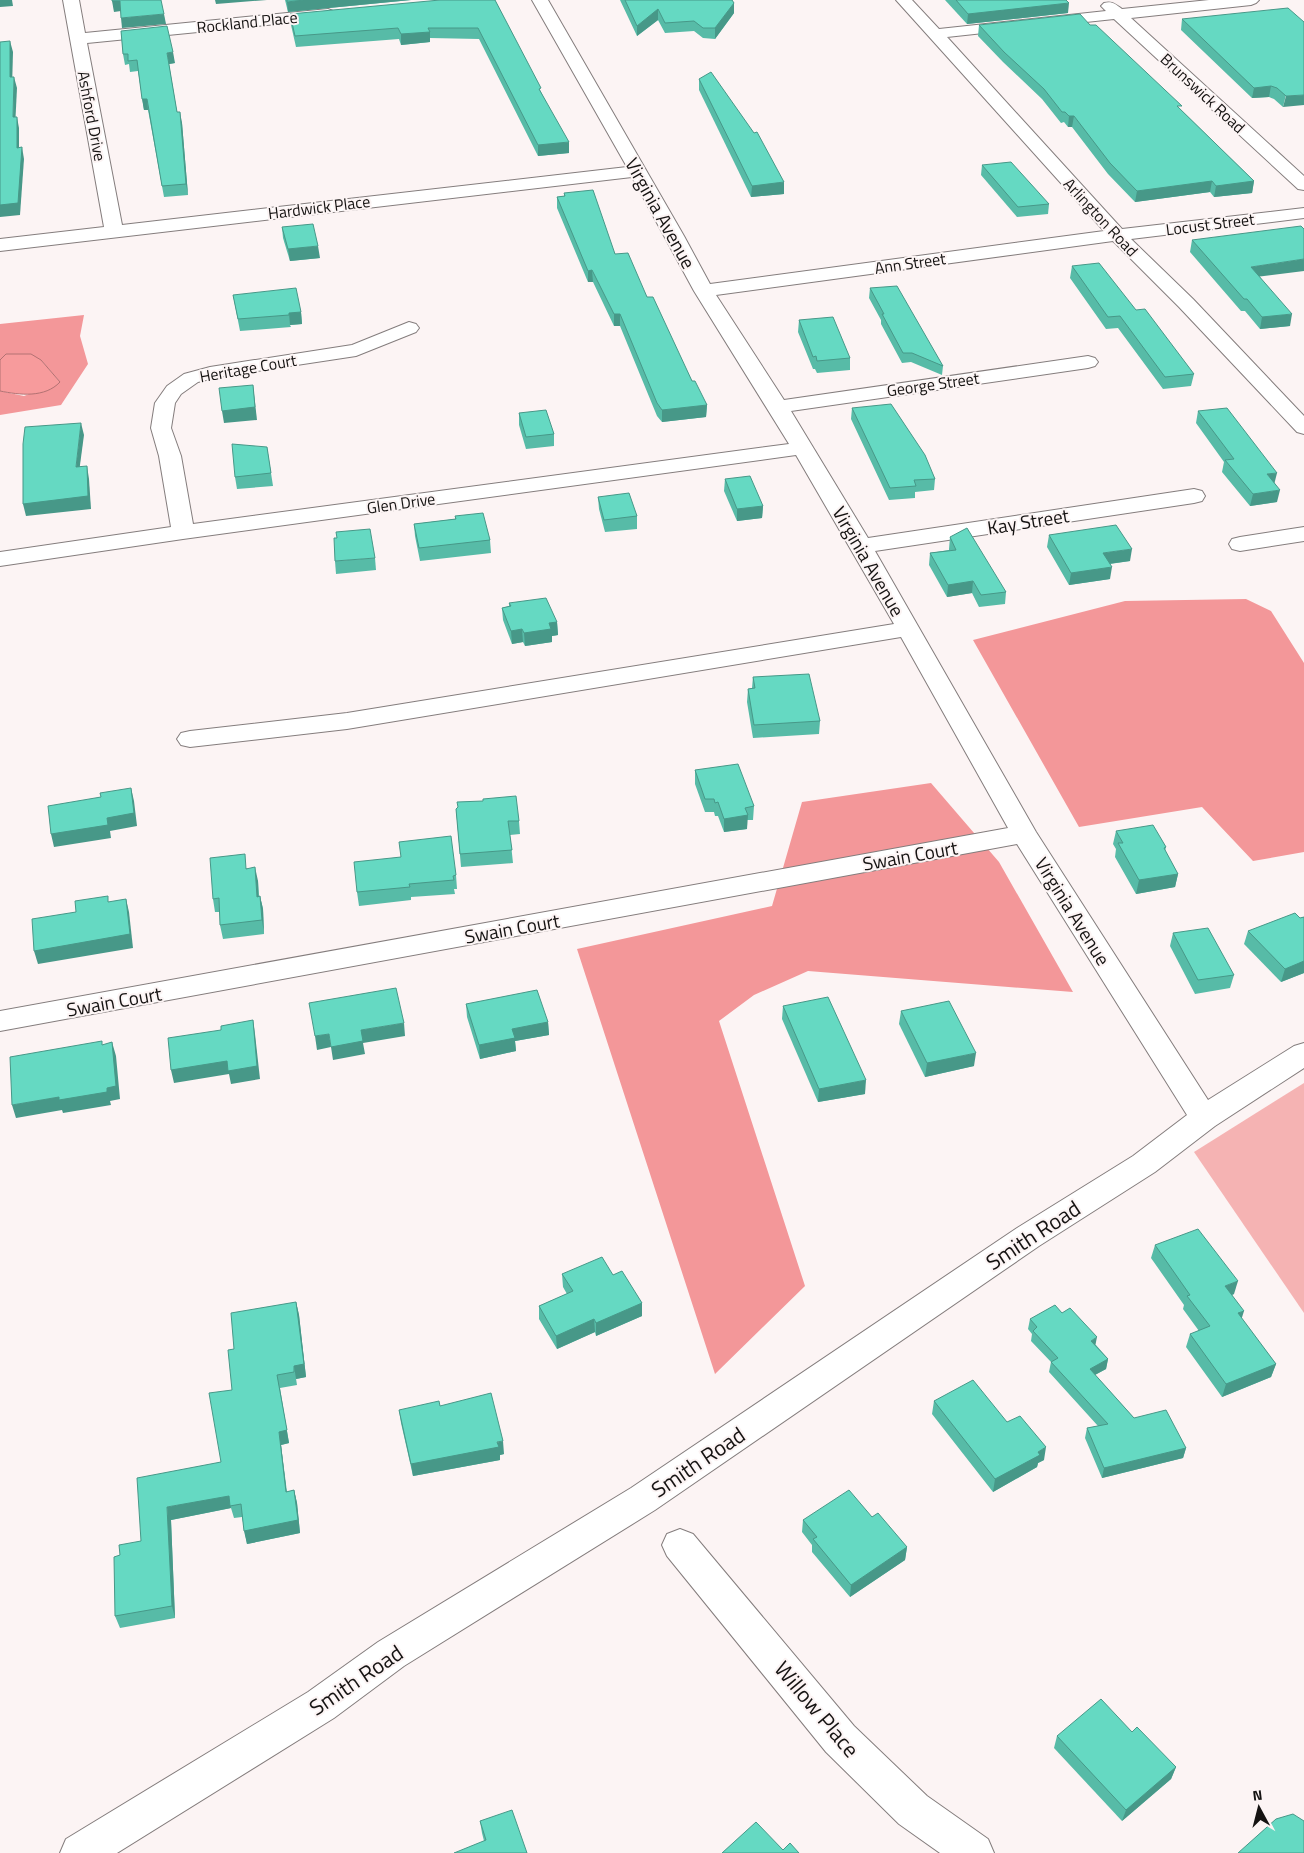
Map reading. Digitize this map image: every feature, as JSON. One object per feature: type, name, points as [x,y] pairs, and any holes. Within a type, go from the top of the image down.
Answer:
[{"type":"street","name":"Ashford Drive","points":[[71,0],[114,231]]},
{"type":"street","name":"Virginia Avenue","points":[[540,0],[638,171],[704,292],[778,407],[861,546],[1024,834],[1204,1118]]},
{"type":"street","name":"Arlington Road","points":[[904,0],[1116,235],[1186,303],[1304,428]]},
{"type":"street","name":"Brunswick Road","points":[[1103,0],[1304,186]]},
{"type":"street","points":[[935,34],[1251,0]]},
{"type":"street","name":"Rockland Place","points":[[77,39],[340,13]]},
{"type":"street","name":"Hardwick Place","points":[[0,245],[638,171]]},
{"type":"street","name":"Locust Street","points":[[1116,235],[1304,213]]},
{"type":"street","name":"Ann Street","points":[[704,292],[1116,235]]},
{"type":"street","name":"Heritage Court","points":[[183,532],[170,456],[161,428],[165,403],[174,390],[191,378],[217,371],[356,350],[409,328]]},
{"type":"street","name":"George Street","points":[[778,407],[1088,362]]},
{"type":"street","name":"Glen Drive","points":[[0,559],[183,532],[803,448]]},
{"type":"street","name":"Kay Street","points":[[861,546],[1194,496]]},
{"type":"street","points":[[1240,544],[1304,534]]},
{"type":"street","points":[[190,739],[347,721],[908,629]]},
{"type":"street","name":"Swain Court","points":[[0,1021],[1024,834]]},
{"type":"street","name":"Smith Road","points":[[80,1853],[322,1705],[392,1654],[643,1499],[1028,1237],[1144,1164],[1204,1118],[1304,1054]]},
{"type":"street","name":"Willow Place","points":[[680,1545],[840,1739],[876,1778],[913,1810],[974,1853]]},
{"type":"shaded area","points":[[84,315],[80,336],[88,364],[61,405],[0,415],[0,391],[24,396],[60,382],[41,360],[7,354],[0,360],[0,324]]},
{"type":"shaded area","points":[[6,354],[31,354],[41,360],[60,382],[47,391],[40,393],[16,394],[0,391],[0,360]]},
{"type":"shaded area","points":[[1246,599],[1271,611],[1304,663],[1304,852],[1253,861],[1202,807],[1079,827],[973,640],[1125,601]]},
{"type":"shaded area","points":[[931,783],[999,862],[1073,992],[808,971],[754,995],[719,1021],[805,1286],[715,1374],[577,949],[772,906],[802,802]]},
{"type":"shaded area","points":[[1304,1083],[1304,1313],[1194,1152]]},
{"type":"building","points":[[112,0],[161,0],[164,14],[121,18],[120,1]]},
{"type":"building","points":[[287,0],[304,0],[287,2]]},
{"type":"building","points":[[440,0],[495,0],[541,88],[539,89],[569,142],[538,145],[478,28],[428,28],[430,32],[401,34],[398,28],[295,36],[290,14]]},
{"type":"building","points":[[625,0],[732,0],[734,3],[715,28],[703,28],[694,21],[665,23],[658,9],[637,26]]},
{"type":"building","points":[[956,0],[1066,0],[1069,3],[968,14]]},
{"type":"building","points":[[1288,8],[1304,22],[1304,95],[1286,96],[1277,88],[1271,86],[1254,88],[1182,19]]},
{"type":"building","points":[[1080,14],[1090,25],[1096,25],[1182,106],[1177,106],[1254,181],[1216,186],[1212,181],[1137,191],[1110,163],[1074,116],[1069,116],[1062,112],[1044,89],[1004,52],[979,25]]},
{"type":"building","points":[[167,26],[173,52],[167,53],[177,112],[180,112],[186,184],[162,186],[147,99],[142,99],[137,60],[128,61],[128,54],[123,54],[121,31]]},
{"type":"building","points":[[10,41],[10,77],[14,77],[13,117],[17,117],[17,148],[22,147],[18,203],[0,205],[0,42]]},
{"type":"building","points":[[711,72],[754,133],[757,132],[784,182],[752,186],[699,79]]},
{"type":"building","points":[[1011,162],[1049,204],[1018,207],[982,165]]},
{"type":"building","points":[[593,190],[615,254],[628,253],[647,297],[653,297],[692,381],[695,381],[707,405],[662,410],[657,403],[620,314],[614,314],[592,270],[588,271],[557,197],[565,196],[564,193]]},
{"type":"building","points":[[313,224],[318,246],[288,249],[282,227]]},
{"type":"building","points":[[1301,226],[1304,229],[1304,259],[1251,267],[1292,314],[1262,317],[1192,240]]},
{"type":"building","points":[[1099,263],[1136,310],[1145,309],[1194,374],[1165,377],[1120,316],[1108,317],[1072,266]]},
{"type":"building","points":[[897,286],[943,366],[912,353],[903,353],[870,288]]},
{"type":"building","points":[[296,288],[301,312],[289,313],[289,315],[238,319],[233,295]]},
{"type":"building","points":[[833,317],[850,358],[817,361],[816,356],[813,357],[799,320]]},
{"type":"building","points":[[253,385],[255,407],[222,411],[219,388]]},
{"type":"building","points":[[891,404],[925,455],[935,479],[914,480],[916,486],[890,488],[852,408]]},
{"type":"building","points":[[1227,408],[1277,473],[1267,474],[1280,490],[1253,494],[1225,460],[1234,459],[1198,411]]},
{"type":"building","points":[[546,410],[554,434],[526,437],[519,413]]},
{"type":"building","points":[[81,423],[76,467],[87,466],[88,496],[23,504],[23,444],[25,427]]},
{"type":"building","points":[[232,444],[267,447],[271,473],[235,477]]},
{"type":"building","points":[[750,476],[763,506],[737,509],[725,479]]},
{"type":"building","points":[[629,493],[637,516],[604,520],[598,497]]},
{"type":"building","points":[[483,513],[490,540],[419,548],[414,524],[456,519],[455,516]]},
{"type":"building","points":[[1116,525],[1132,549],[1103,553],[1112,567],[1071,573],[1049,535]]},
{"type":"building","points":[[967,528],[1006,592],[981,595],[973,581],[948,585],[930,553],[956,550],[950,537]]},
{"type":"building","points":[[370,529],[375,558],[335,561],[334,538],[337,538],[336,532]]},
{"type":"building","points":[[546,598],[557,622],[549,623],[551,629],[524,633],[522,629],[511,631],[502,608],[511,606],[509,603]]},
{"type":"building","points":[[809,674],[820,721],[754,725],[748,689],[755,688],[753,677]]},
{"type":"building","points":[[738,764],[754,806],[745,808],[748,815],[724,819],[718,802],[715,803],[714,799],[705,799],[695,770]]},
{"type":"building","points":[[131,788],[134,813],[107,818],[108,825],[51,834],[48,806],[101,797],[100,793]]},
{"type":"building","points":[[516,796],[519,821],[508,821],[512,850],[460,854],[457,802],[483,801],[483,799]]},
{"type":"building","points":[[1153,825],[1166,847],[1164,848],[1178,874],[1139,880],[1118,843],[1123,843],[1116,831]]},
{"type":"building","points":[[451,836],[456,875],[453,876],[454,880],[409,884],[410,887],[357,892],[354,862],[401,857],[399,842]]},
{"type":"building","points":[[245,854],[246,869],[255,867],[257,897],[260,896],[262,920],[220,925],[219,898],[213,899],[210,858]]},
{"type":"building","points":[[108,896],[108,902],[126,899],[130,934],[34,951],[32,919],[76,912],[75,901]]},
{"type":"building","points":[[1295,913],[1300,918],[1304,917],[1304,961],[1285,969],[1248,931]]},
{"type":"building","points":[[1208,928],[1234,975],[1198,980],[1173,933]]},
{"type":"building","points":[[396,988],[404,1023],[361,1030],[363,1041],[331,1047],[329,1034],[315,1036],[309,1003]]},
{"type":"building","points":[[537,990],[548,1022],[512,1029],[515,1038],[479,1045],[466,1004]]},
{"type":"building","points":[[828,997],[866,1080],[819,1089],[783,1006]]},
{"type":"building","points":[[949,1001],[976,1053],[927,1063],[901,1011]]},
{"type":"building","points":[[253,1020],[257,1066],[228,1071],[227,1061],[171,1070],[168,1038],[221,1030],[221,1026]]},
{"type":"building","points":[[102,1041],[102,1045],[112,1042],[116,1086],[107,1088],[107,1092],[59,1100],[59,1097],[12,1105],[10,1057]]},
{"type":"building","points":[[1198,1229],[1238,1281],[1225,1286],[1244,1311],[1238,1313],[1276,1364],[1226,1384],[1190,1334],[1210,1326],[1187,1296],[1190,1295],[1155,1245]]},
{"type":"building","points":[[602,1257],[613,1275],[622,1271],[642,1303],[596,1323],[594,1319],[556,1336],[539,1306],[573,1291],[562,1274]]},
{"type":"building","points":[[296,1302],[304,1364],[294,1366],[294,1372],[277,1375],[287,1430],[279,1432],[286,1492],[294,1490],[298,1520],[244,1531],[241,1504],[230,1506],[229,1496],[167,1507],[172,1606],[115,1616],[114,1557],[120,1555],[119,1545],[141,1541],[137,1478],[221,1462],[209,1393],[232,1390],[228,1350],[234,1349],[231,1313]]},
{"type":"building","points":[[1055,1305],[1062,1313],[1070,1308],[1097,1337],[1091,1341],[1108,1359],[1090,1369],[1134,1418],[1166,1410],[1186,1448],[1104,1468],[1087,1428],[1108,1424],[1051,1362],[1058,1358],[1033,1331],[1037,1327],[1030,1319]]},
{"type":"building","points":[[973,1380],[1007,1422],[1020,1416],[1046,1447],[1038,1452],[1040,1455],[995,1479],[934,1401]]},
{"type":"building","points":[[491,1393],[503,1441],[497,1442],[499,1447],[411,1464],[399,1410],[439,1401],[440,1406]]},
{"type":"building","points":[[849,1490],[872,1517],[878,1513],[907,1547],[851,1585],[813,1539],[817,1537],[803,1520]]},
{"type":"building","points":[[1101,1699],[1132,1732],[1137,1727],[1176,1767],[1126,1810],[1057,1736]]},
{"type":"building","points":[[512,1810],[527,1853],[454,1853],[486,1840],[480,1821]]},
{"type":"building","points":[[1293,1814],[1304,1821],[1304,1853],[1238,1853],[1276,1819]]},
{"type":"building","points":[[756,1822],[783,1850],[790,1843],[799,1853],[722,1853]]}]
